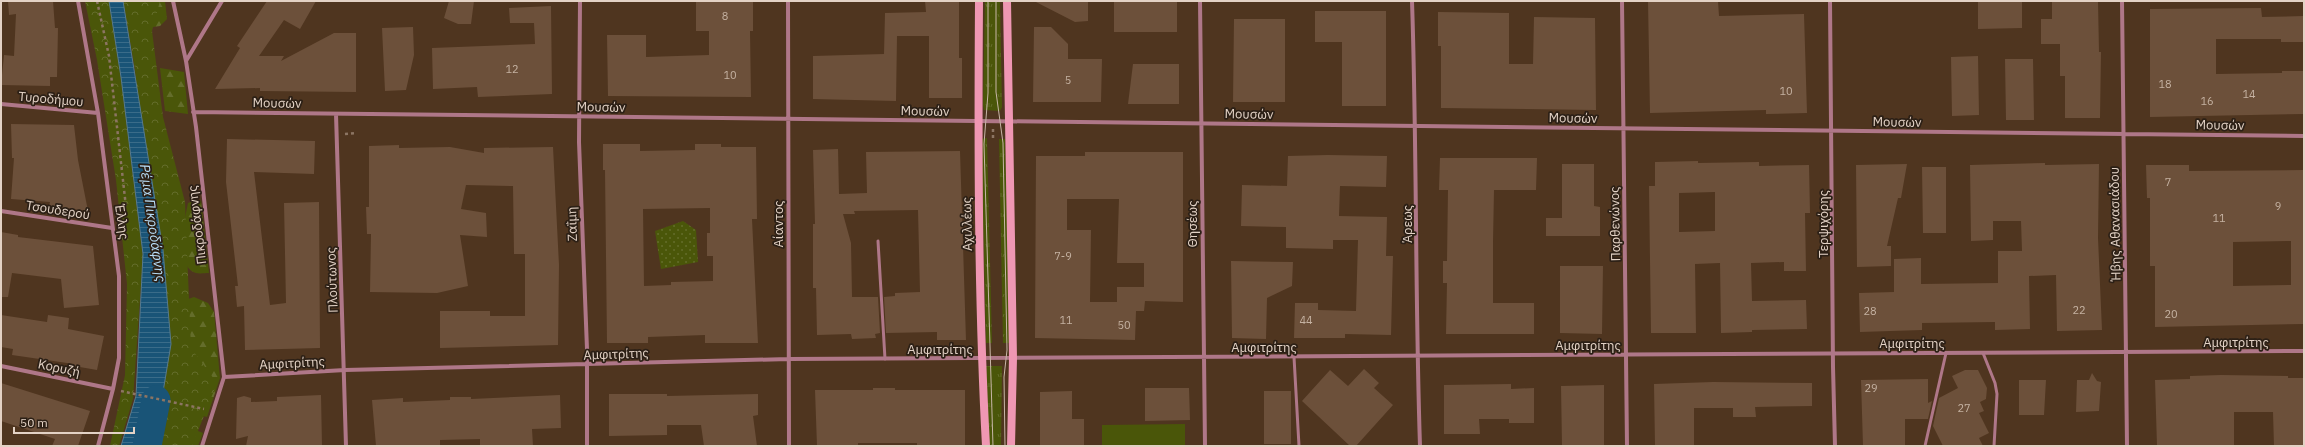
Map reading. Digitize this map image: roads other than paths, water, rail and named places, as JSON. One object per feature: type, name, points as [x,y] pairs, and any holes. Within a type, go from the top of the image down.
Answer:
[{"type":"main road","name":"Αχιλλέως","points":[[979,1],[978,121],[981,359],[986,446]]},
{"type":"main road","points":[[1007,1],[1013,358],[1011,446]]},
{"type":"street","name":"Έλλης","points":[[78,1],[98,113],[119,276],[120,300],[118,358],[113,389],[98,446]]},
{"type":"street","name":"Πικροδάφνης","points":[[173,1],[186,61],[193,112],[224,377],[202,446]]},
{"type":"street","points":[[186,61],[222,1]]},
{"type":"street","name":"Ζαΐμη","points":[[580,1],[580,117],[587,446]]},
{"type":"street","name":"Αίαντος","points":[[788,1],[789,446]]},
{"type":"street","name":"Θησέως","points":[[1200,1],[1205,446]]},
{"type":"street","name":"Άρεως","points":[[1412,1],[1416,126],[1417,356],[1420,446]]},
{"type":"street","name":"Παρθενώνος","points":[[1622,1],[1627,446]]},
{"type":"street","name":"Τερψιχόρης","points":[[1830,1],[1835,446]]},
{"type":"street","name":"Ήβης Αθανασιάδου","points":[[2122,1],[2127,446]]},
{"type":"street","name":"Τυροδήμου","points":[[1,104],[98,113]]},
{"type":"street","name":"Μουσών","points":[[193,112],[2304,136]]},
{"type":"street","name":"Πλούτωνος","points":[[336,114],[346,370],[346,446]]},
{"type":"street","name":"Τσουδερού","points":[[1,211],[112,228]]},
{"type":"street","name":"Αμφιτρίτης","points":[[224,377],[346,370],[789,359],[2304,351]]},
{"type":"street","name":"Κορυζή","points":[[1,366],[113,389]]},
{"type":"lane","points":[[878,242],[885,359]]},
{"type":"lane","points":[[1925,446],[1946,353]]},
{"type":"lane","points":[[1983,353],[1995,383],[1997,394],[1994,446]]},
{"type":"lane","points":[[1294,357],[1299,446]]},
{"type":"water","points":[[109,1],[123,1],[163,250],[171,344],[161,404],[146,446],[121,446],[136,396],[143,254],[121,77]]},
{"type":"waterway","name":"Ρέμα Πικροδάφνης","points":[[147,446],[156,400]]},
{"type":"tram line","points":[[988,1],[988,93],[984,144],[993,446]]},
{"type":"tram line","points":[[996,1],[996,92],[1003,143],[1007,350],[1004,377],[1005,446]]}]
